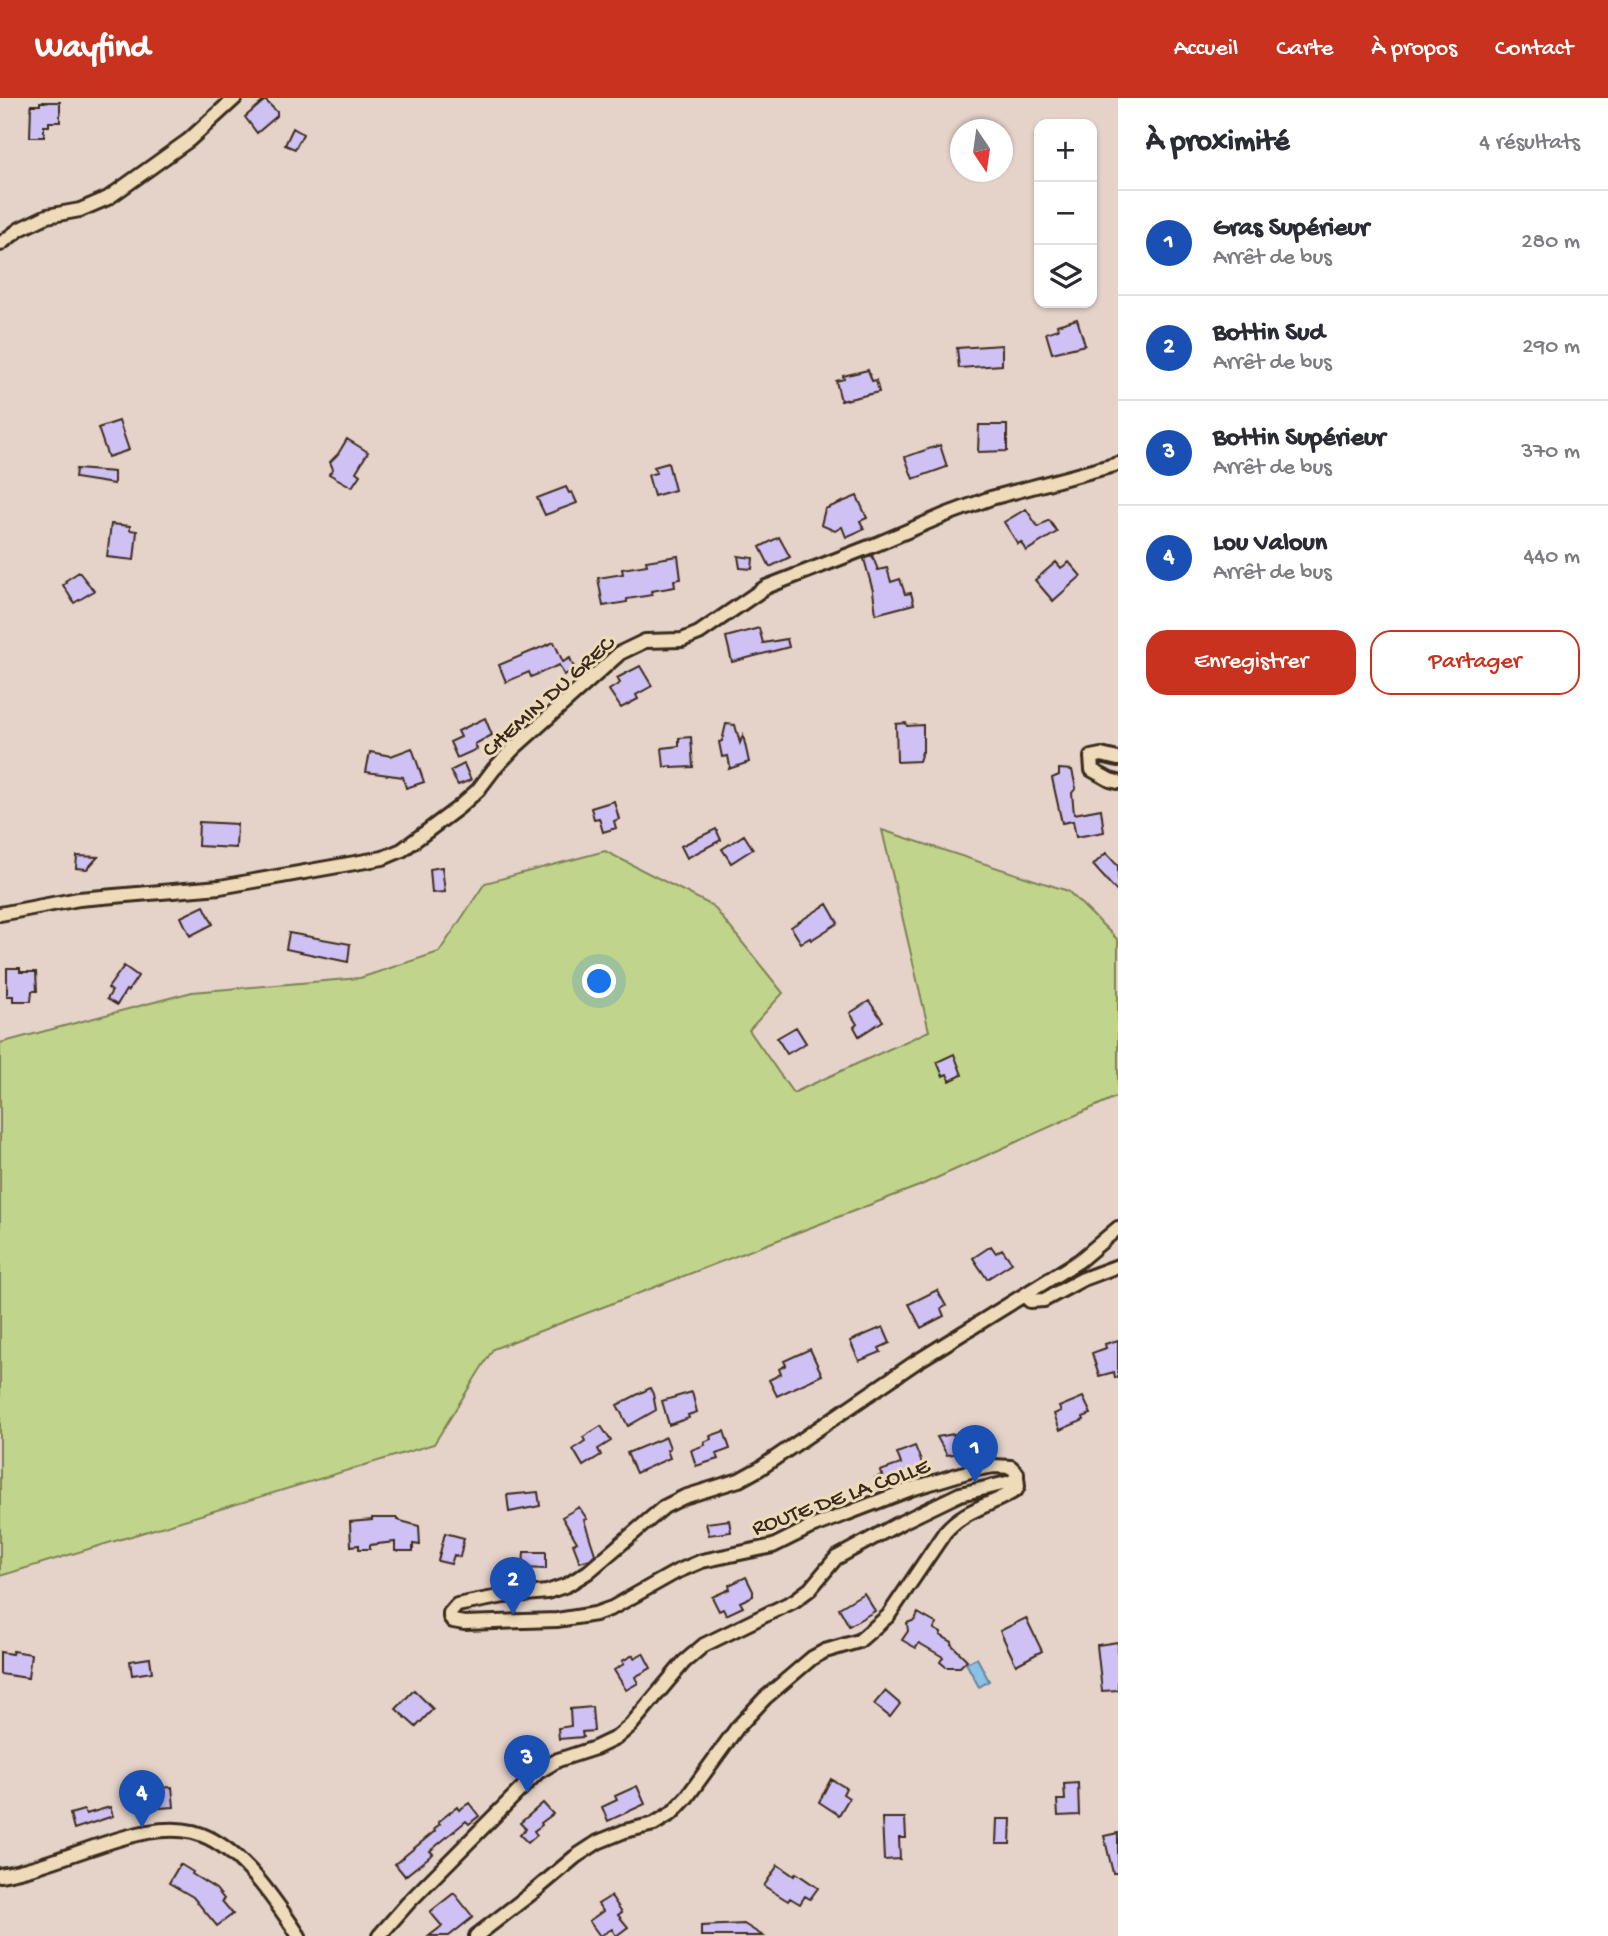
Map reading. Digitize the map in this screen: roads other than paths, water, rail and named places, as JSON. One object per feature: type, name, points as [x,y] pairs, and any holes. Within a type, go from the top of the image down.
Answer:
[{"type":"street","points":[[0,244],[20,229],[47,216],[80,210],[108,198],[189,140],[235,98]]},
{"type":"street","name":"CHEMIN DU GREC","points":[[0,914],[79,900],[220,887],[383,858],[402,850],[458,808],[478,790],[514,748],[620,653],[645,641],[682,640],[699,633],[766,587],[945,515],[991,498],[1118,464]]},
{"type":"street","points":[[1114,781],[1092,770],[1091,757],[1101,755],[1118,759]]},
{"type":"street","points":[[1118,1228],[1079,1261],[1024,1295],[1030,1301],[1044,1300],[1083,1279],[1118,1266]]},
{"type":"street","name":"ROUTE DE LA COLLE","points":[[379,1936],[408,1903],[538,1772],[558,1760],[617,1738],[684,1662],[704,1645],[794,1601],[810,1588],[836,1558],[960,1494],[1011,1482],[1017,1477],[1017,1473],[1011,1467],[994,1466],[911,1489],[809,1528],[773,1545],[702,1561],[676,1572],[612,1608],[595,1614],[557,1620],[464,1623],[453,1621],[450,1617],[457,1605],[547,1591],[567,1585],[588,1572],[664,1507],[684,1497],[739,1480],[759,1469],[916,1363],[1024,1295]]},
{"type":"street","points":[[476,1936],[575,1857],[598,1842],[625,1831],[654,1824],[672,1813],[687,1797],[737,1728],[765,1698],[812,1658],[825,1651],[859,1641],[874,1630],[888,1616],[954,1522],[966,1513],[1016,1490],[1017,1477]]},
{"type":"street","points":[[0,1875],[46,1864],[124,1838],[158,1831],[193,1832],[214,1840],[240,1861],[272,1897],[299,1936]]},
{"type":"water","points":[[977,1658],[989,1681],[979,1687],[966,1663]]},
{"type":"place","name":"Gras Supérieur","points":[[975,1483]]},
{"type":"place","name":"Bottin Sud","points":[[513,1615]]},
{"type":"place","name":"Bottin Supérieur","points":[[527,1793]]},
{"type":"place","name":"Lou Valoun","points":[[142,1828]]}]
